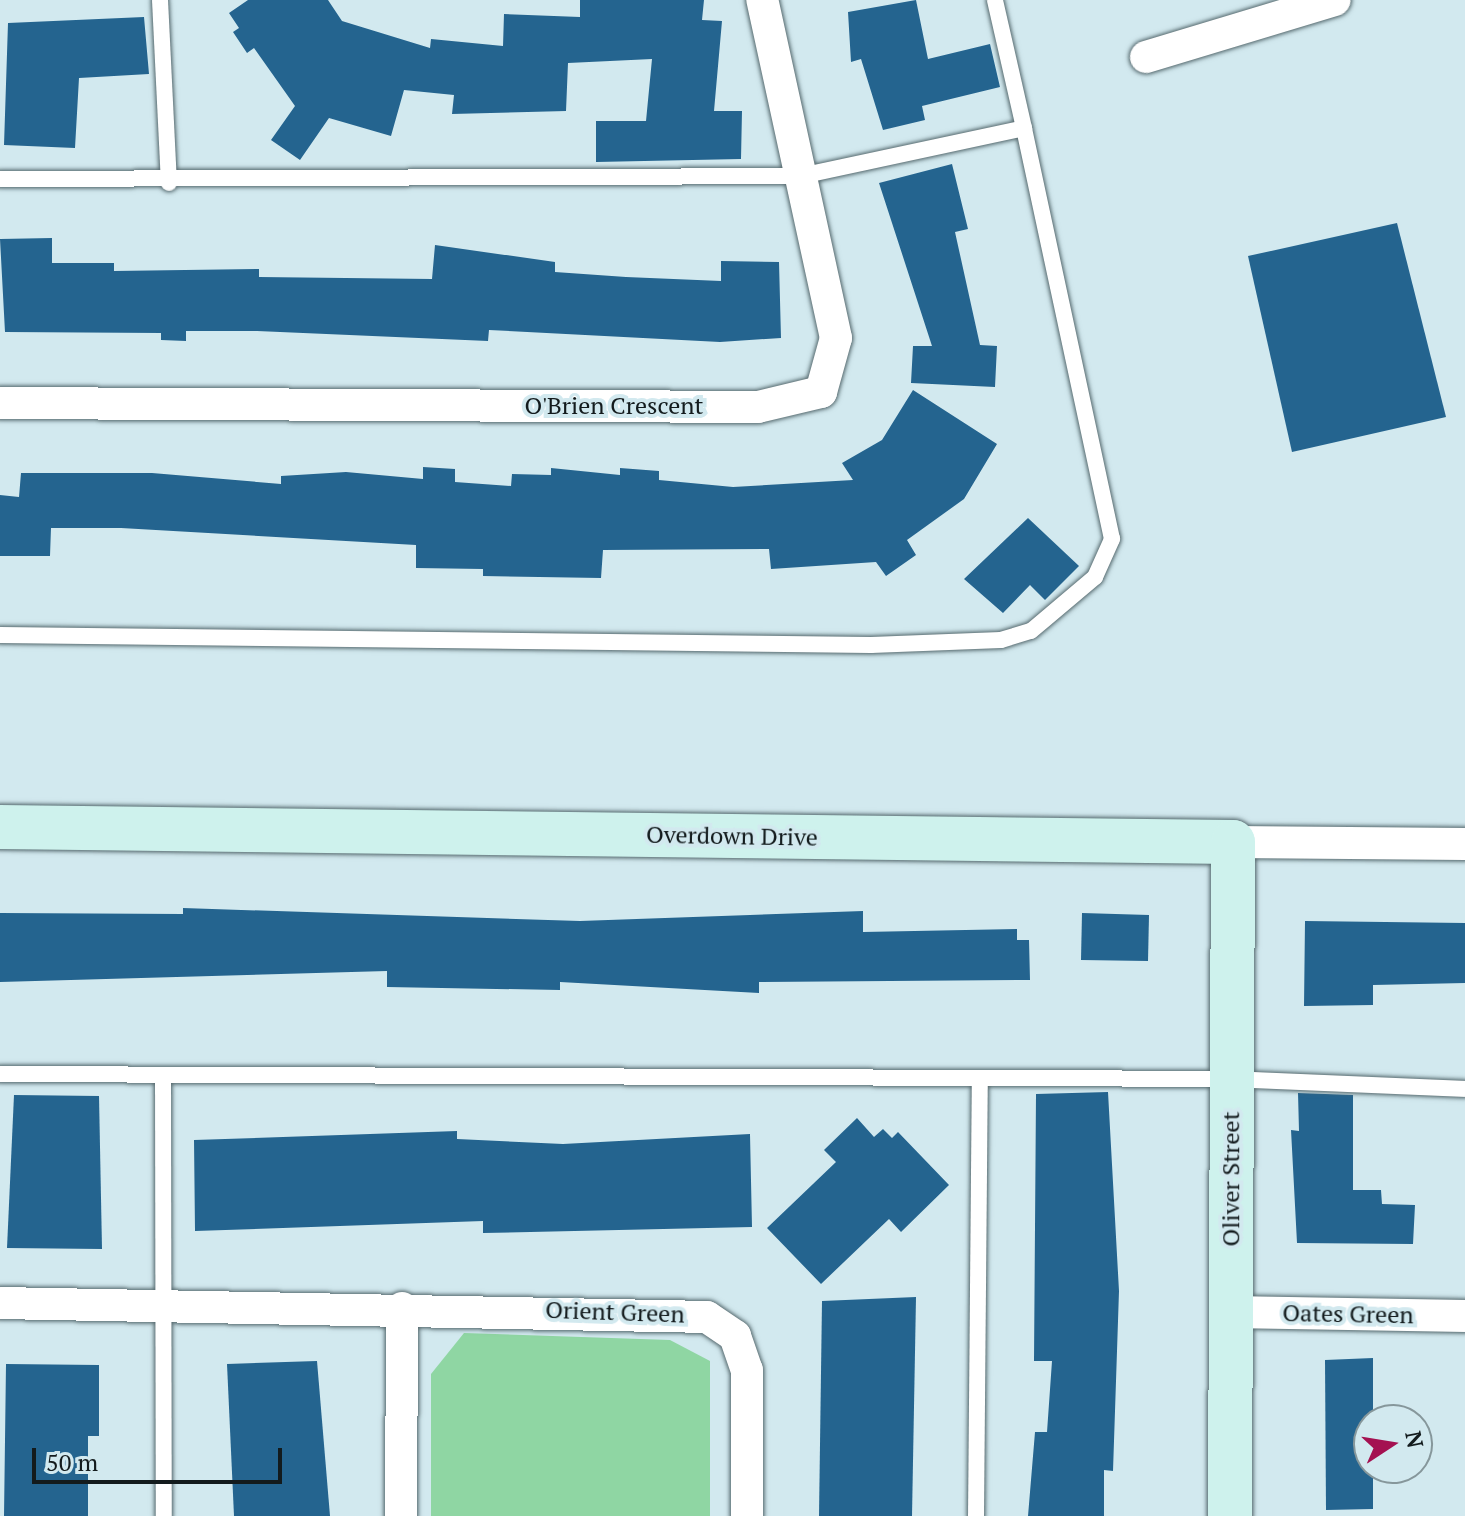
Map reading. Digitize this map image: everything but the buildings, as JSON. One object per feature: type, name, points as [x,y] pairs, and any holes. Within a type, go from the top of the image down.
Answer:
[{"type":"street","name":"O'Brien Crescent","points":[[0,403],[801,402],[821,392],[831,375],[836,338],[762,0]]},
{"type":"street","points":[[1146,57],[1335,0]]},
{"type":"street","name":"Overdown Drive","points":[[0,827],[1465,844]]},
{"type":"street","name":"Oliver Street","points":[[1230,1516],[1233,842]]},
{"type":"street","name":"Orient Green","points":[[0,1303],[686,1312],[723,1325],[747,1370],[747,1516]]},
{"type":"street","points":[[401,1516],[402,1308]]},
{"type":"street","name":"Oates Green","points":[[1231,1312],[1465,1316]]},
{"type":"lane","points":[[160,0],[169,183]]},
{"type":"lane","points":[[0,635],[871,645],[1001,640],[1031,631],[1095,577],[1112,539],[995,0]]},
{"type":"lane","points":[[0,179],[169,183],[801,176],[1024,128]]},
{"type":"lane","points":[[0,1074],[1231,1079],[1465,1089]]},
{"type":"lane","points":[[163,1076],[164,1516]]},
{"type":"lane","points":[[976,1516],[980,1079]]},
{"type":"green space","points":[[464,1333],[670,1340],[710,1361],[710,1516],[431,1516],[431,1374]]}]
